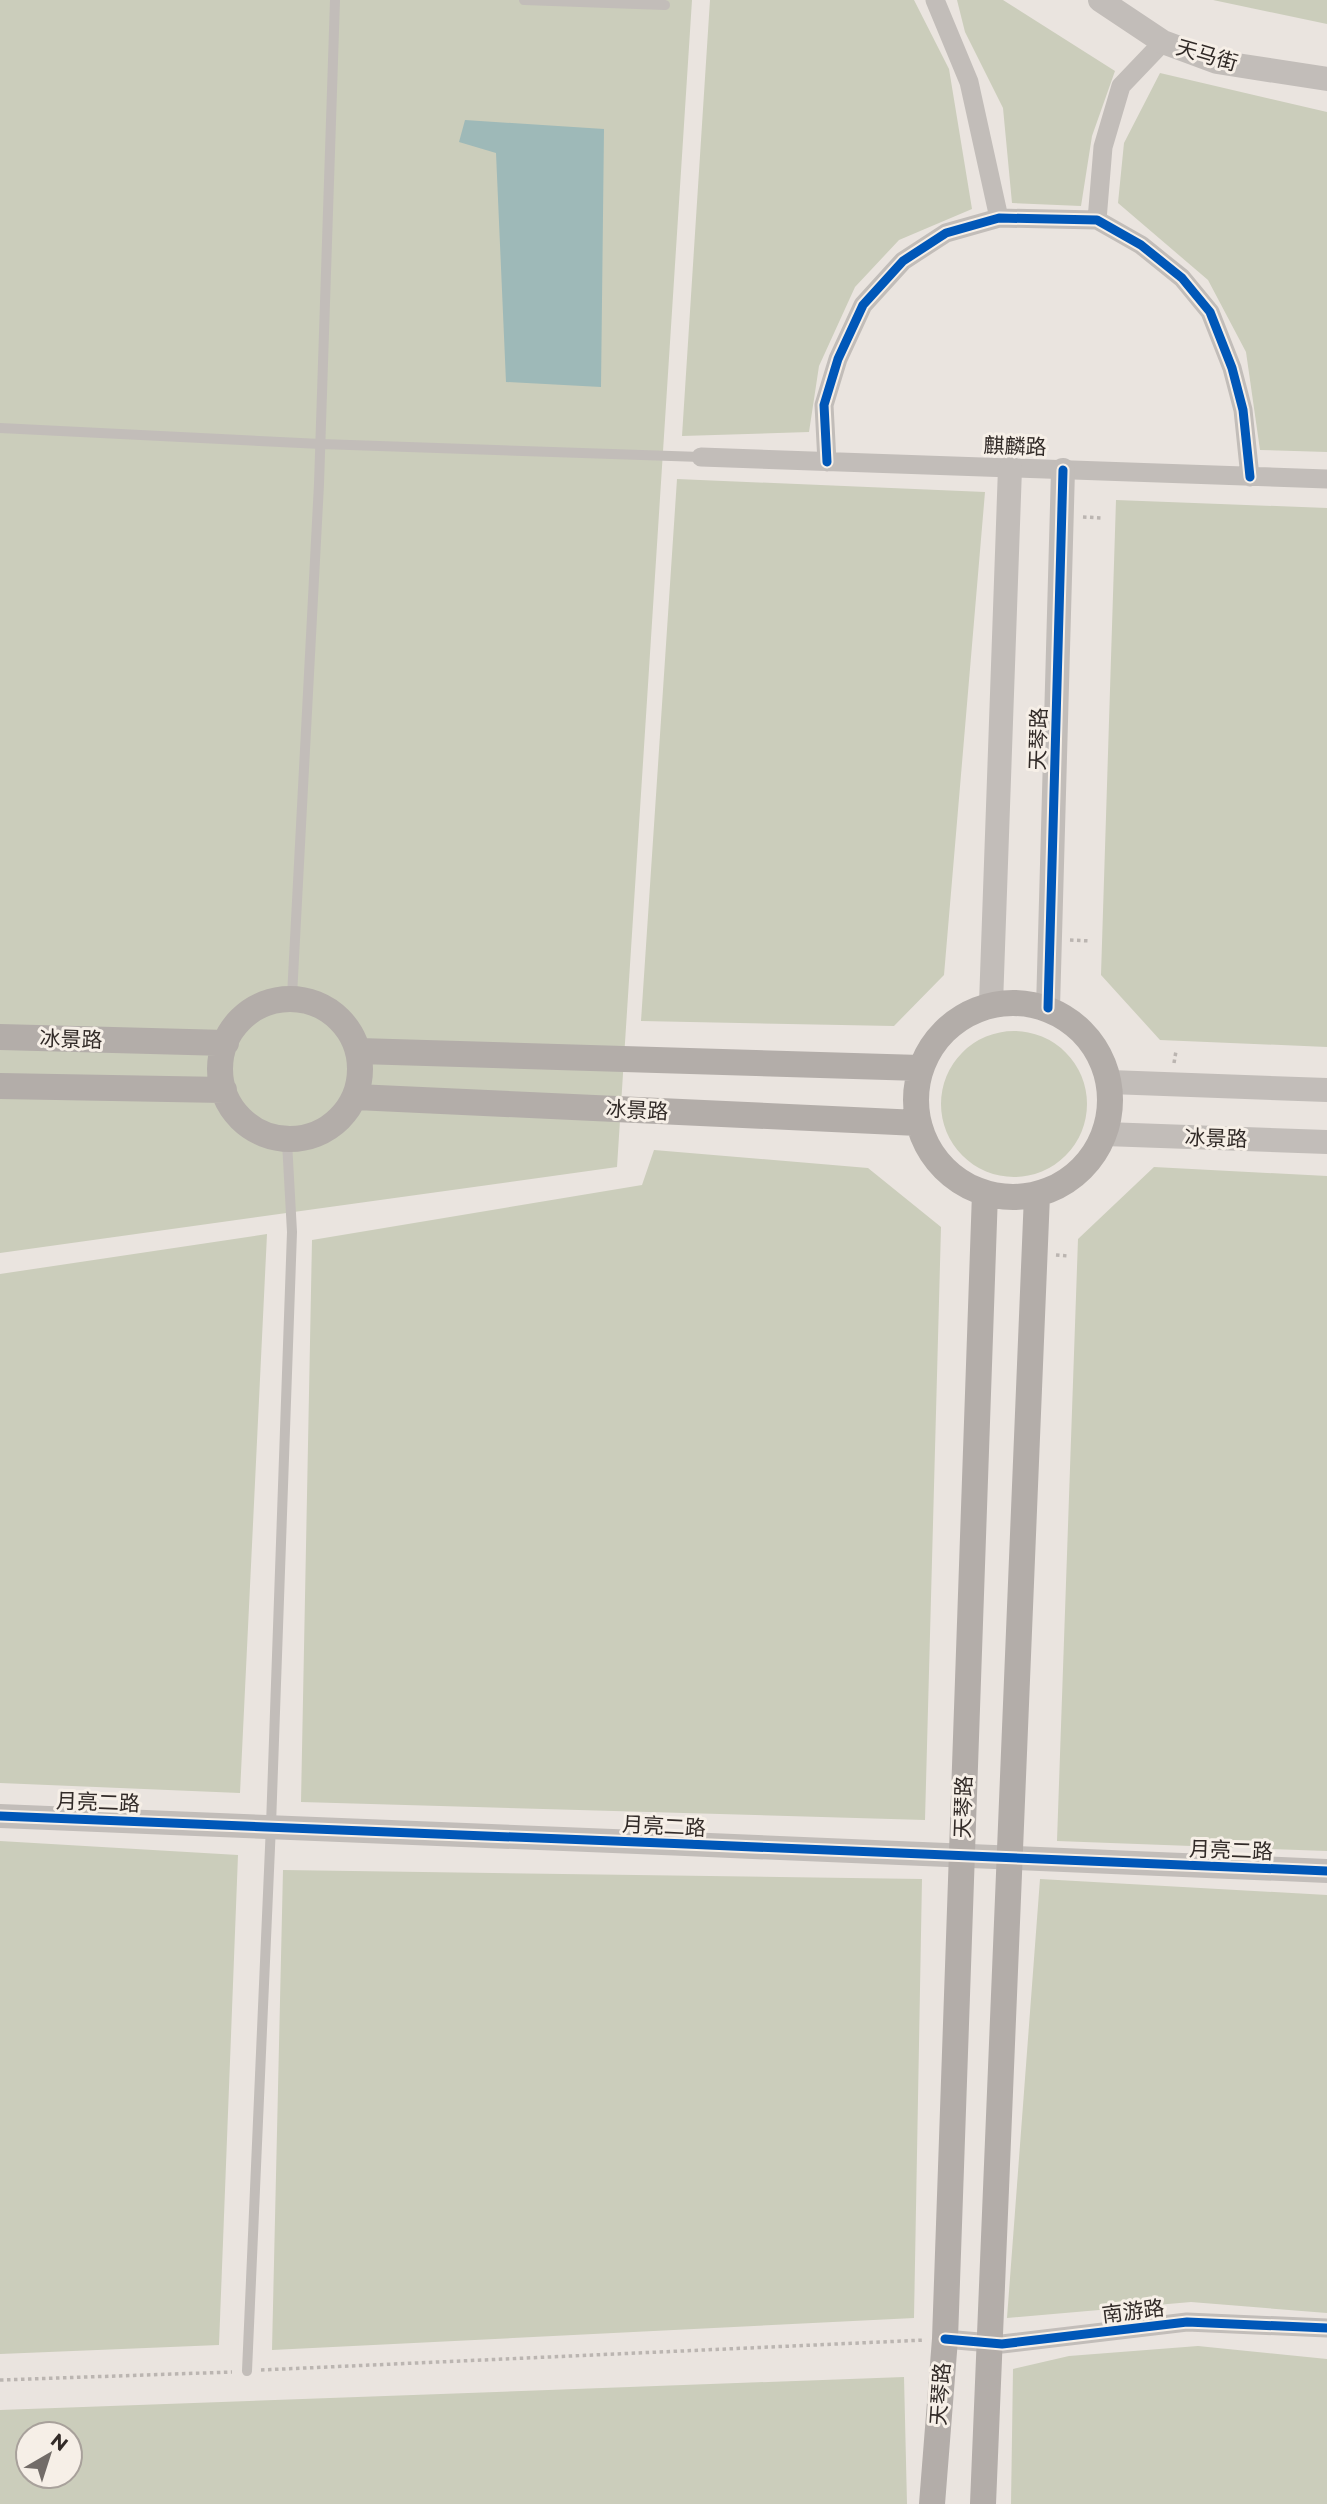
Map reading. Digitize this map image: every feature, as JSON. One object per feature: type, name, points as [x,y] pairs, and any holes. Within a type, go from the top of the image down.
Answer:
[{"type":"main road","points":[[292,996],[312,1001],[332,1012],[349,1029],[359,1051],[361,1074],[356,1097],[344,1116],[326,1130],[304,1139],[286,1142],[259,1132],[240,1119],[227,1100],[220,1078],[220,1066],[229,1033],[244,1015],[265,1003],[292,996]]},
{"type":"main road","points":[[1020,1002],[1048,1008],[1077,1025],[1098,1051],[1110,1082],[1111,1109],[1105,1134],[1089,1161],[1066,1182],[1037,1195],[1011,1198],[985,1194],[955,1178],[931,1154],[918,1123],[915,1095],[920,1068],[936,1038],[961,1017],[991,1004],[1020,1002]]},
{"type":"main road","name":"冰景路","points":[[0,1037],[226,1043]]},
{"type":"main road","points":[[359,1051],[920,1068]]},
{"type":"main road","points":[[0,1086],[224,1090]]},
{"type":"main road","name":"冰景路","points":[[356,1097],[918,1123]]},
{"type":"main road","name":"天琴路","points":[[932,2504],[945,2339],[985,1194]]},
{"type":"main road","points":[[984,2504],[1037,1195]]},
{"type":"street","points":[[935,0],[969,82],[999,218]]},
{"type":"street","name":"天马街","points":[[1100,0],[1163,42],[1217,62],[1327,79]]},
{"type":"street","points":[[1097,220],[1103,147],[1121,86],[1163,42]]},
{"type":"street","points":[[827,462],[824,405],[838,359],[863,305],[903,261],[946,233],[999,218],[1097,220],[1141,244],[1182,278],[1210,312],[1243,410],[1250,477]]},
{"type":"street","name":"麒麟路","points":[[701,457],[1327,479]]},
{"type":"street","name":"天琴路","points":[[991,1004],[1010,468]]},
{"type":"street","name":"天琴路","points":[[1048,1008],[1063,471]]},
{"type":"street","points":[[1110,1082],[1327,1090]]},
{"type":"street","name":"冰景路","points":[[1105,1134],[1327,1142]]},
{"type":"street","name":"月亮二路","points":[[0,1816],[271,1825],[962,1858],[1327,1871]]},
{"type":"street","name":"南游路","points":[[945,2339],[1002,2344],[1186,2322],[1327,2328]]},
{"type":"lane","points":[[292,996],[321,444],[335,0]]},
{"type":"lane","points":[[524,0],[665,5]]},
{"type":"lane","points":[[0,428],[321,444],[701,457]]},
{"type":"lane","points":[[247,2371],[271,1825],[292,1231],[286,1142]]},
{"type":"path","points":[[0,2380],[945,2339]]},
{"type":"green space","points":[[0,0],[692,0],[617,1167],[0,1253]]},
{"type":"green space","points":[[710,0],[914,0],[949,69],[972,209],[899,240],[855,287],[819,366],[809,432],[682,436]]},
{"type":"green space","points":[[957,0],[1003,0],[1115,71],[1092,136],[1081,206],[1012,203],[1003,108],[965,32]]},
{"type":"green space","points":[[1213,0],[1327,0],[1327,24]]},
{"type":"green space","points":[[1160,73],[1327,112],[1327,452],[1260,450],[1246,352],[1208,280],[1118,203],[1124,143]]},
{"type":"green space","points":[[677,479],[985,492],[944,975],[894,1026],[641,1021]]},
{"type":"green space","points":[[1116,500],[1327,508],[1327,1047],[1160,1040],[1101,975]]},
{"type":"green space","points":[[1014,1031],[1042,1037],[1066,1052],[1081,1076],[1087,1104],[1081,1132],[1066,1156],[1042,1171],[1014,1177],[986,1171],[962,1156],[947,1132],[941,1104],[947,1076],[962,1052],[986,1037]]},
{"type":"green space","points":[[654,1150],[868,1168],[941,1227],[925,1820],[301,1802],[312,1240],[642,1185]]},
{"type":"green space","points":[[1154,1167],[1327,1176],[1327,1851],[1057,1841],[1078,1239]]},
{"type":"green space","points":[[267,1234],[240,1793],[0,1783],[0,1274]]},
{"type":"green space","points":[[0,1841],[238,1855],[219,2345],[0,2354]]},
{"type":"green space","points":[[283,1870],[922,1879],[914,2318],[272,2350]]},
{"type":"green space","points":[[1040,1879],[1327,1895],[1327,2313],[1191,2302],[1007,2318]]},
{"type":"green space","points":[[1198,2346],[1327,2359],[1327,2504],[1011,2504],[1013,2369],[1069,2356]]},
{"type":"green space","points":[[904,2377],[907,2504],[0,2504],[0,2410]]},
{"type":"water","points":[[465,120],[604,129],[601,387],[506,382],[496,153],[459,142]]},
{"type":"cycle path","points":[[827,462],[824,405],[838,359],[863,305],[903,261],[946,233],[999,218],[1097,220],[1141,245],[1182,278],[1210,312],[1232,368],[1243,410],[1250,477]]},
{"type":"cycle path","points":[[1048,1008],[1063,470]]},
{"type":"cycle path","points":[[0,1816],[1327,1871]]},
{"type":"cycle path","points":[[945,2339],[1002,2344],[1187,2322],[1327,2328]]}]
